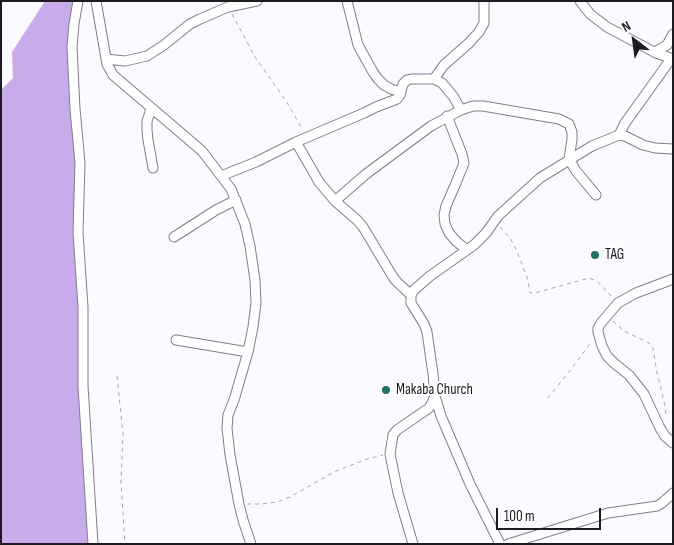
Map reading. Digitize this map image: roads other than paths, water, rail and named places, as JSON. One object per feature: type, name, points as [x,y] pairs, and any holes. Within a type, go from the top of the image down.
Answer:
[{"type":"street","points":[[78,1],[72,47],[80,163],[78,232],[83,307],[83,386],[93,544]]},
{"type":"street","points":[[96,1],[106,59],[113,75],[202,151],[231,189],[248,234],[255,280],[256,303],[248,352],[228,415],[227,428],[239,504],[251,544]]},
{"type":"street","points":[[106,59],[125,61],[147,56],[190,24],[211,13],[228,7],[257,1]]},
{"type":"street","points":[[347,1],[358,45],[373,72],[384,85],[401,92]]},
{"type":"street","points":[[434,79],[444,65],[479,32],[484,23],[484,1]]},
{"type":"street","points":[[580,1],[590,14],[607,27],[672,59],[625,123],[619,135]]},
{"type":"street","points":[[655,52],[666,45],[673,34]]},
{"type":"street","points":[[221,176],[256,162],[376,106],[399,98],[403,84],[407,80],[434,79],[442,83],[461,110]]},
{"type":"street","points":[[335,201],[366,174],[431,126],[448,116],[473,106],[483,106],[565,121],[571,127],[572,132],[572,148],[569,159],[576,171],[596,195]]},
{"type":"street","points":[[152,109],[147,121],[147,130],[153,168]]},
{"type":"street","points":[[448,116],[464,163],[446,206],[445,224],[449,233],[468,250]]},
{"type":"street","points":[[410,295],[418,285],[480,240],[508,205],[540,178],[599,142],[619,135],[643,145],[673,150]]},
{"type":"street","points":[[296,142],[319,182],[335,201],[363,227],[397,282],[410,295],[411,303],[427,332],[435,396],[442,416],[470,484],[500,544]]},
{"type":"street","points":[[174,236],[236,200]]},
{"type":"street","points":[[673,279],[643,290],[618,303],[598,328],[602,346],[607,356],[629,375],[644,394],[660,428],[673,443]]},
{"type":"street","points":[[176,340],[248,352]]},
{"type":"street","points":[[413,544],[396,487],[390,454],[393,435],[397,430],[429,408],[435,396]]},
{"type":"street","points":[[508,544],[608,513],[657,506],[673,493]]},
{"type":"place","name":"TAG","points":[[595,255]]},
{"type":"place","name":"Makaba Church","points":[[386,390]]}]
